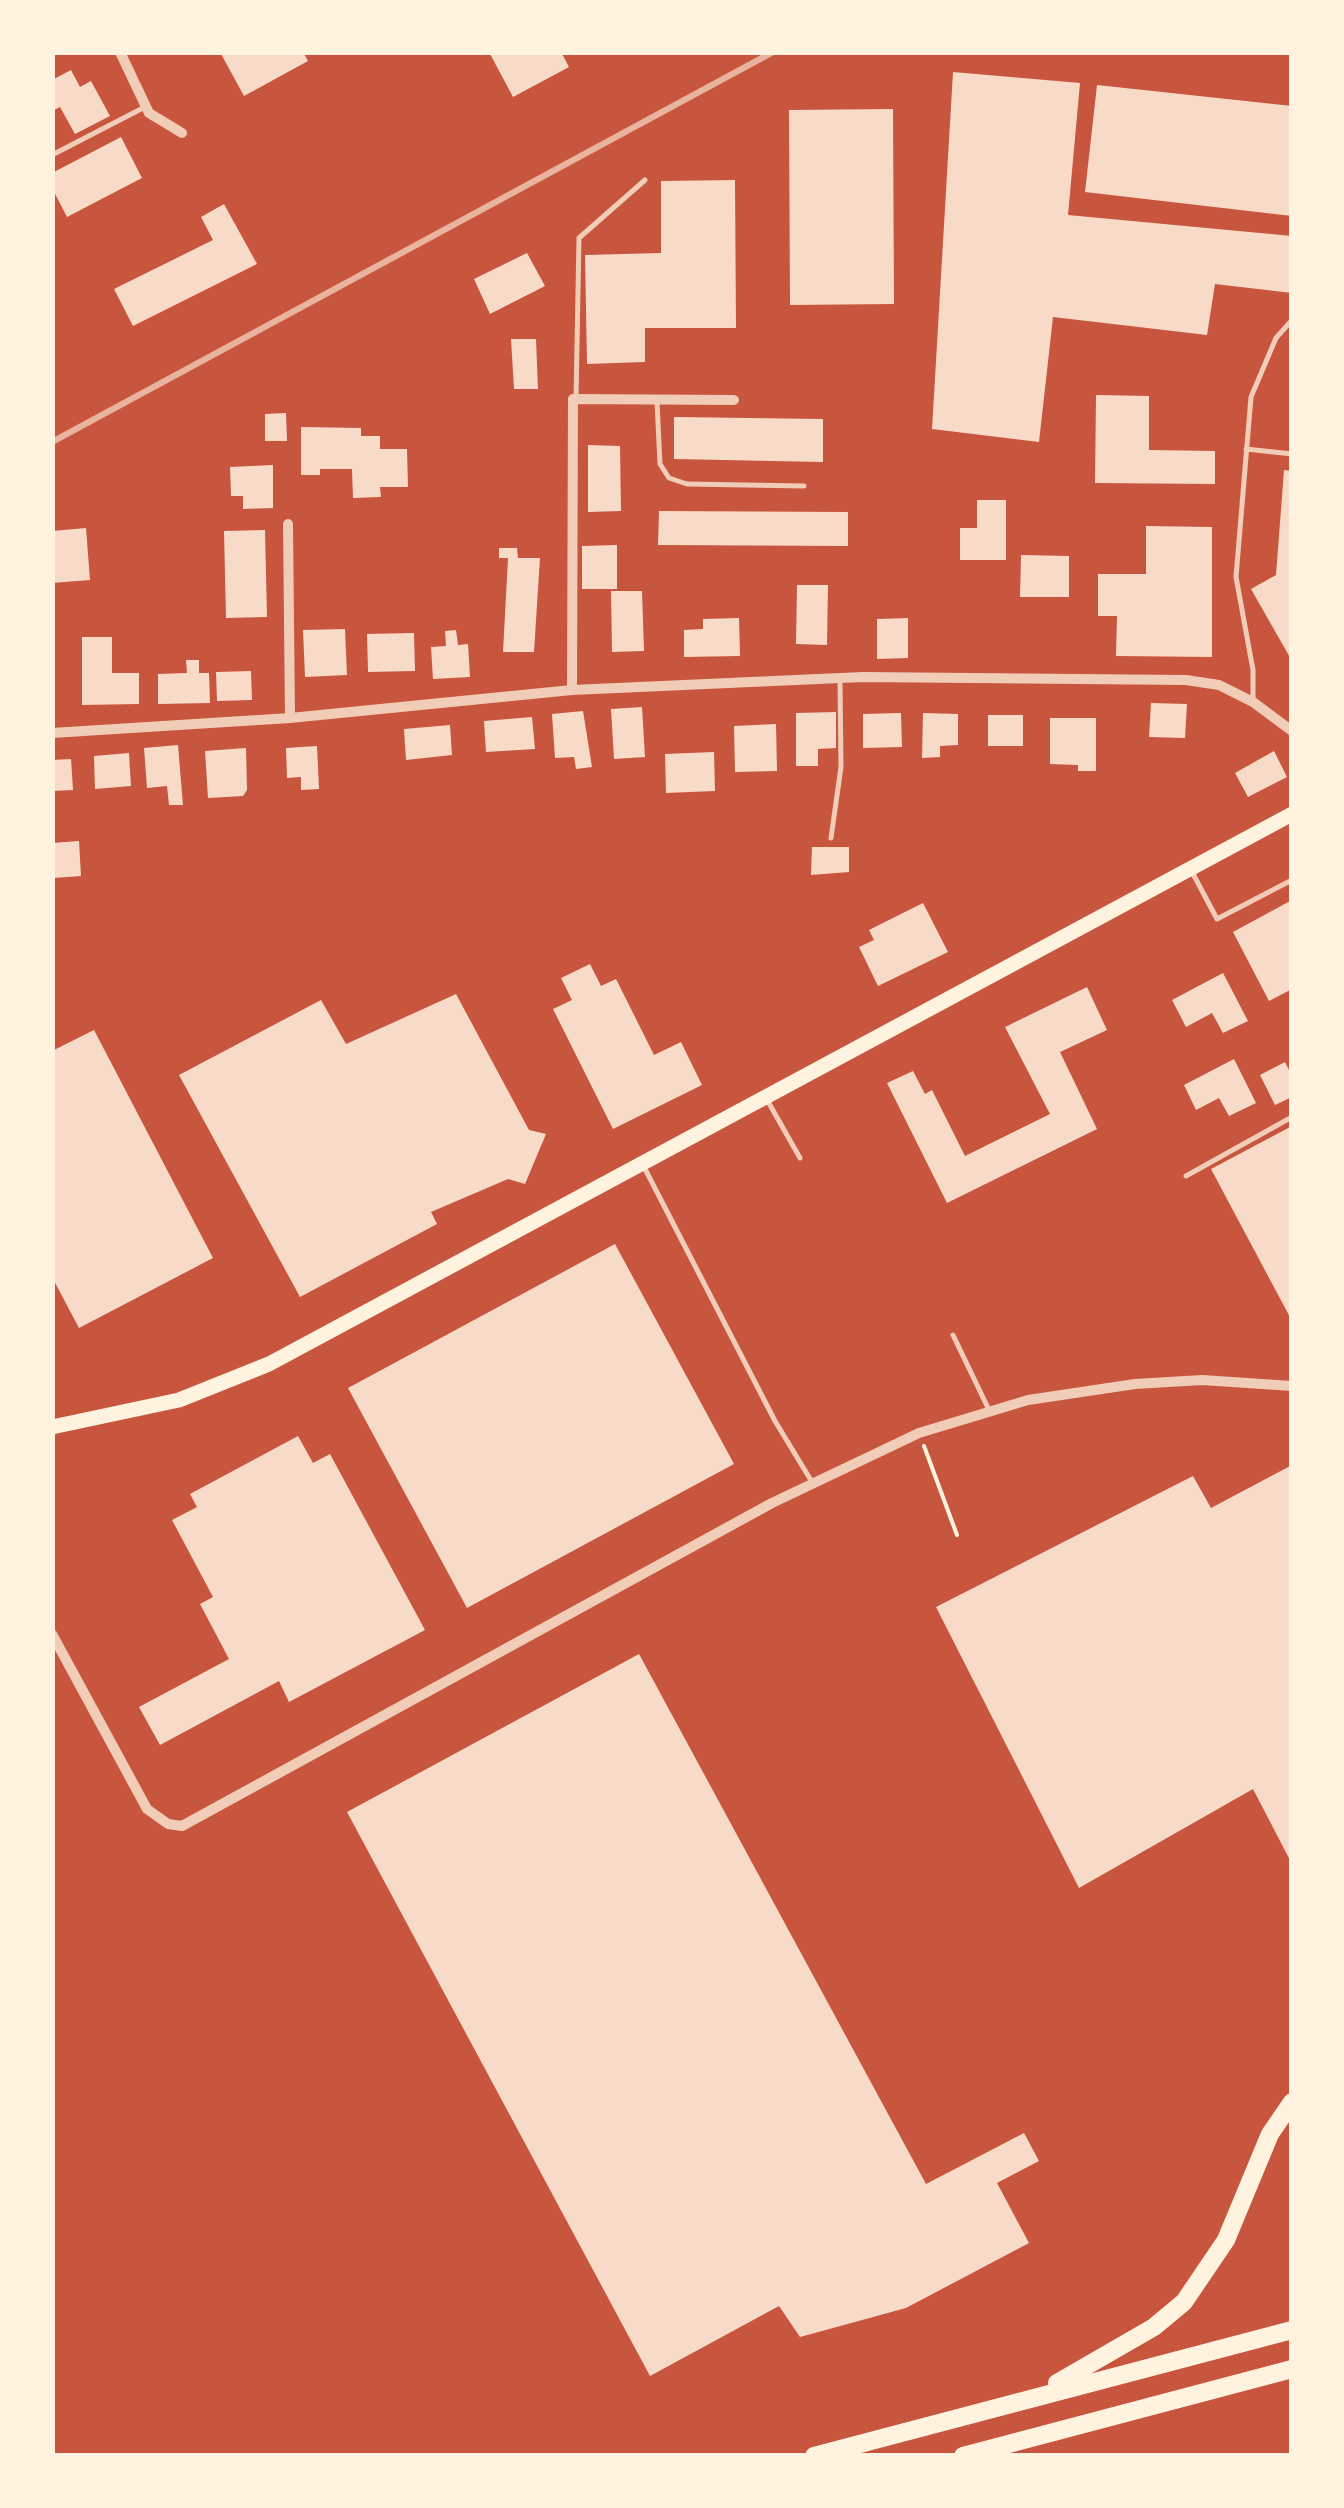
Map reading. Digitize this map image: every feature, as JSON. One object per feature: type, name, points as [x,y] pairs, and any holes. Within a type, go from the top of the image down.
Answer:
[{"type":"main road","points":[[52,1427],[180,1400],[253,1370],[1292,814]]},
{"type":"main road","points":[[1014,2402],[1096,2363],[1154,2327],[1184,2302],[1226,2240],[1270,2134],[1292,2102]]},
{"type":"main road","points":[[814,2456],[1292,2330]]},
{"type":"main road","points":[[963,2456],[1292,2369]]},
{"type":"street","points":[[120,52],[146,106],[182,133]]},
{"type":"street","points":[[572,690],[576,399],[734,400]]},
{"type":"street","points":[[288,524],[290,718]]},
{"type":"street","points":[[52,733],[290,718],[572,690],[840,678],[1186,680],[1219,685],[1253,702],[1292,731]]},
{"type":"street","points":[[52,1634],[147,1810],[168,1824],[182,1826],[812,1482],[919,1432],[989,1410],[1135,1384],[1212,1380],[1292,1386]]},
{"type":"lane","points":[[52,155],[146,106]]},
{"type":"lane","points":[[576,399],[579,238],[645,180]]},
{"type":"lane","points":[[1253,702],[1253,670],[1236,577],[1250,397],[1276,338],[1292,320]]},
{"type":"lane","points":[[658,399],[660,464],[669,478],[686,484],[804,486]]},
{"type":"lane","points":[[1246,450],[1292,454]]},
{"type":"lane","points":[[831,838],[841,767],[840,678]]},
{"type":"lane","points":[[1190,867],[1217,919],[1292,880]]},
{"type":"lane","points":[[765,1096],[800,1158]]},
{"type":"lane","points":[[1186,1176],[1292,1116]]},
{"type":"lane","points":[[642,1163],[775,1420],[812,1482]]},
{"type":"lane","points":[[953,1335],[989,1410]]},
{"type":"path","points":[[919,1432],[957,1535]]},
{"type":"building","points":[[220,52],[303,52],[308,61],[244,96]]},
{"type":"building","points":[[489,52],[561,52],[569,67],[513,97]]},
{"type":"building","points":[[71,70],[80,87],[91,81],[110,116],[75,134],[60,107],[52,111],[52,80]]},
{"type":"building","points":[[953,72],[1080,83],[1068,215],[1292,236],[1292,293],[1215,284],[1207,335],[1053,317],[1039,442],[932,429]]},
{"type":"building","points":[[1097,85],[1292,106],[1292,216],[1085,192]]},
{"type":"building","points":[[893,109],[894,304],[790,305],[789,110]]},
{"type":"building","points":[[121,137],[142,178],[67,217],[52,188],[52,173]]},
{"type":"building","points":[[735,180],[736,328],[645,328],[645,362],[587,364],[585,255],[661,253],[661,181]]},
{"type":"building","points":[[224,204],[257,264],[133,326],[114,289],[213,240],[201,217]]},
{"type":"building","points":[[527,253],[545,286],[490,314],[474,279]]},
{"type":"building","points":[[511,339],[536,339],[538,389],[514,389]]},
{"type":"building","points":[[1096,395],[1149,396],[1149,450],[1215,451],[1215,484],[1095,483]]},
{"type":"building","points":[[286,413],[287,441],[265,441],[265,414]]},
{"type":"building","points":[[674,417],[823,419],[823,462],[674,459]]},
{"type":"building","points":[[301,427],[361,428],[361,436],[380,436],[380,449],[407,449],[408,487],[380,487],[381,497],[353,498],[352,469],[320,469],[320,475],[301,475]]},
{"type":"building","points":[[588,445],[620,446],[621,511],[588,512]]},
{"type":"building","points":[[273,465],[273,508],[243,509],[243,496],[231,496],[230,467]]},
{"type":"building","points":[[1284,470],[1292,471],[1292,661],[1251,589],[1276,575]]},
{"type":"building","points":[[977,500],[1006,500],[1006,560],[960,560],[960,528],[977,528]]},
{"type":"building","points":[[659,511],[848,512],[848,546],[658,545]]},
{"type":"building","points":[[1146,526],[1212,527],[1212,657],[1116,656],[1117,616],[1098,616],[1098,574],[1146,574]]},
{"type":"building","points":[[86,528],[90,580],[52,583],[52,531]]},
{"type":"building","points":[[265,530],[267,617],[226,618],[224,531]]},
{"type":"building","points":[[617,545],[617,589],[582,589],[582,546]]},
{"type":"building","points":[[499,548],[517,548],[518,558],[540,558],[534,652],[503,652],[508,558],[499,558]]},
{"type":"building","points":[[1021,555],[1069,556],[1069,597],[1020,597]]},
{"type":"building","points":[[797,585],[828,585],[827,645],[796,644]]},
{"type":"building","points":[[611,591],[642,591],[644,651],[612,652]]},
{"type":"building","points":[[739,618],[740,656],[684,657],[684,630],[703,629],[703,619]]},
{"type":"building","points":[[908,618],[908,658],[877,659],[877,619]]},
{"type":"building","points":[[345,629],[347,675],[305,677],[303,630]]},
{"type":"building","points":[[456,630],[458,645],[468,644],[470,677],[433,679],[431,647],[446,646],[445,631]]},
{"type":"building","points":[[414,633],[415,671],[368,672],[367,634]]},
{"type":"building","points":[[82,637],[112,637],[112,673],[139,673],[139,704],[82,705]]},
{"type":"building","points":[[186,660],[199,660],[199,673],[209,673],[210,703],[158,704],[158,674],[187,673]]},
{"type":"building","points":[[251,671],[252,700],[217,701],[216,672]]},
{"type":"building","points":[[1151,703],[1187,704],[1185,738],[1149,737]]},
{"type":"building","points":[[642,707],[645,757],[614,759],[611,709]]},
{"type":"building","points":[[583,711],[592,767],[576,769],[574,757],[555,758],[552,714]]},
{"type":"building","points":[[836,712],[836,748],[818,749],[818,766],[796,766],[796,713]]},
{"type":"building","points":[[901,713],[902,747],[863,748],[863,714]]},
{"type":"building","points":[[923,713],[958,714],[958,745],[940,746],[940,757],[922,758]]},
{"type":"building","points":[[988,715],[1023,715],[1023,746],[988,746]]},
{"type":"building","points":[[532,717],[535,749],[486,752],[484,721]]},
{"type":"building","points":[[1050,718],[1096,718],[1096,771],[1078,771],[1078,765],[1050,764]]},
{"type":"building","points":[[776,724],[777,771],[735,772],[734,726]]},
{"type":"building","points":[[450,725],[452,755],[406,760],[404,729]]},
{"type":"building","points":[[178,745],[183,805],[169,805],[167,786],[147,788],[144,748]]},
{"type":"building","points":[[317,746],[319,789],[301,790],[301,777],[287,778],[286,748]]},
{"type":"building","points":[[246,748],[247,790],[243,796],[208,798],[205,751]]},
{"type":"building","points":[[1274,751],[1287,777],[1248,797],[1235,773]]},
{"type":"building","points":[[714,752],[715,791],[666,793],[665,754]]},
{"type":"building","points":[[129,753],[131,786],[95,789],[94,756]]},
{"type":"building","points":[[71,759],[73,790],[52,791],[52,760]]},
{"type":"building","points":[[79,841],[81,876],[53,878],[52,843]]},
{"type":"building","points":[[812,847],[849,847],[849,872],[811,875]]},
{"type":"building","points":[[1292,900],[1292,989],[1269,1001],[1233,932]]},
{"type":"building","points":[[923,903],[948,952],[878,986],[859,947],[874,940],[869,930]]},
{"type":"building","points":[[590,964],[601,986],[616,979],[654,1055],[681,1042],[702,1085],[613,1129],[553,1009],[572,1000],[561,978]]},
{"type":"building","points":[[1223,973],[1248,1021],[1223,1033],[1212,1013],[1186,1027],[1172,1000]]},
{"type":"building","points":[[1087,987],[1107,1030],[1060,1052],[1097,1129],[947,1203],[887,1083],[913,1071],[925,1094],[932,1090],[965,1156],[1050,1114],[1005,1027]]},
{"type":"building","points":[[456,994],[529,1130],[546,1134],[525,1184],[508,1179],[431,1212],[437,1224],[300,1297],[179,1075],[321,1000],[346,1044]]},
{"type":"building","points":[[94,1030],[213,1258],[79,1328],[52,1277],[52,1051]]},
{"type":"building","points":[[1234,1059],[1256,1103],[1229,1116],[1219,1098],[1196,1110],[1184,1085]]},
{"type":"building","points":[[1285,1062],[1292,1076],[1292,1097],[1275,1105],[1260,1075]]},
{"type":"building","points":[[1292,1126],[1292,1321],[1211,1169]]},
{"type":"building","points":[[615,1244],[734,1464],[467,1608],[348,1388]]},
{"type":"building","points":[[298,1436],[313,1463],[330,1454],[425,1630],[289,1702],[279,1681],[160,1745],[139,1707],[229,1659],[200,1604],[213,1597],[172,1520],[197,1507],[190,1494]]},
{"type":"building","points":[[1292,1465],[1292,1864],[1253,1789],[1079,1888],[936,1607],[1193,1476],[1211,1508]]},
{"type":"building","points":[[639,1654],[926,2184],[1024,2133],[1039,2161],[997,2183],[1029,2243],[906,2308],[800,2337],[779,2306],[650,2376],[347,1812]]},
{"type":"railway","points":[[52,442],[773,52]]}]
